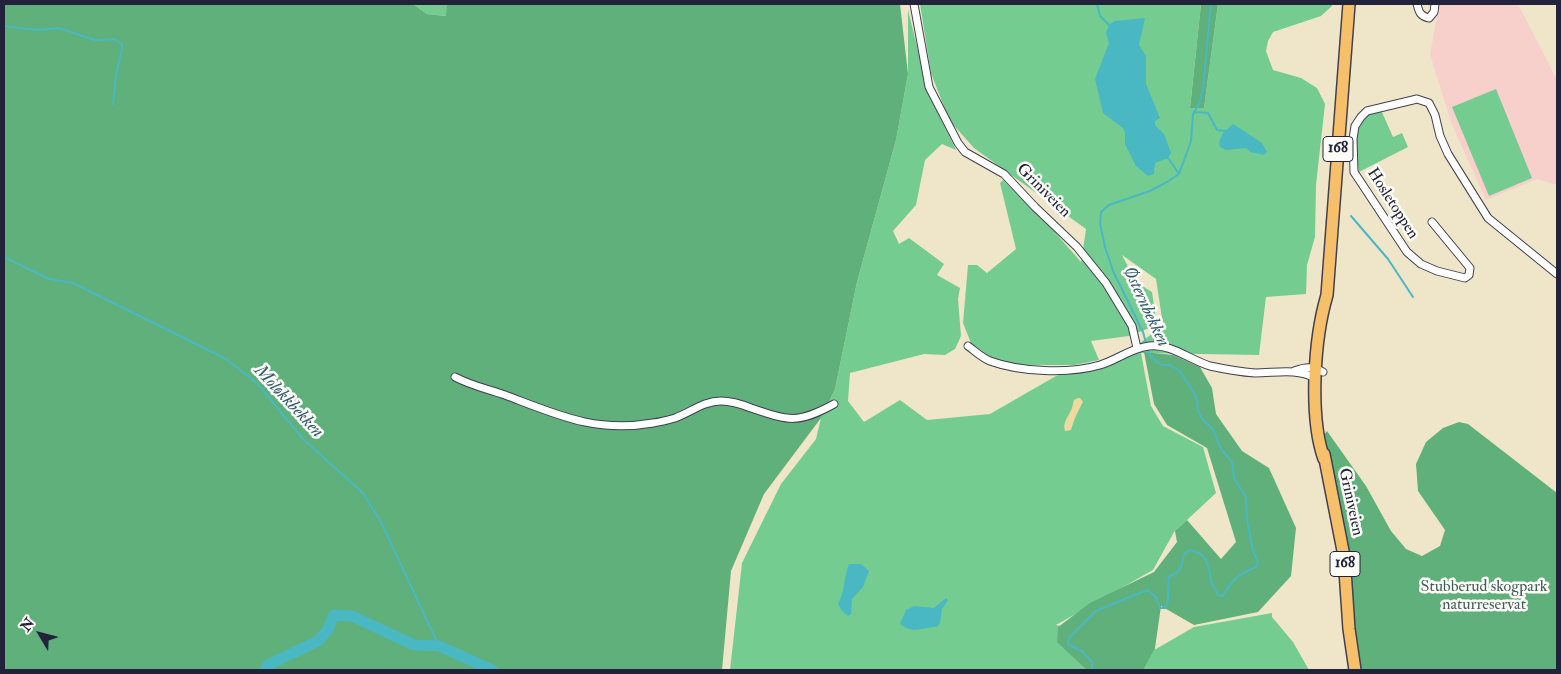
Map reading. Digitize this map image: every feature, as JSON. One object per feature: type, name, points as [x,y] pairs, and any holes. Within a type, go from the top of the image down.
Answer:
[{"type":"main road","name":"Griniveien","points":[[1349,4],[1327,295],[1324,306],[1318,373],[1324,459],[1344,556],[1349,629],[1355,670]]},
{"type":"street","name":"Griniveien","points":[[914,4],[929,87],[958,143],[966,152],[1004,174],[1035,207],[1077,246],[1106,283],[1144,347]]},
{"type":"street","points":[[1417,4],[1419,13],[1423,17],[1428,18],[1434,12],[1435,4]]},
{"type":"street","name":"Hosletoppen","points":[[1432,222],[1470,268],[1469,275],[1465,278],[1437,271],[1421,264],[1406,252],[1354,172],[1353,139],[1355,126],[1361,116],[1367,111],[1417,99],[1429,104],[1435,115],[1440,136],[1448,154],[1488,218],[1557,274]]},
{"type":"street","points":[[968,346],[989,361],[1021,369],[1051,370],[1099,365],[1144,347],[1161,345],[1216,367],[1254,373],[1291,371],[1304,368],[1318,373]]},
{"type":"street","points":[[455,377],[475,386],[586,423],[609,426],[645,424],[674,418],[705,404],[721,401],[739,403],[786,418],[801,419],[816,414],[834,404]]},
{"type":"shaded area","points":[[1439,4],[1518,4],[1557,80],[1557,185],[1537,179],[1486,200],[1452,125],[1430,55]]},
{"type":"green space","points":[[4,4],[413,4],[427,14],[446,16],[447,4],[900,4],[908,74],[896,140],[857,282],[835,389],[821,418],[764,494],[731,571],[722,670],[4,670]]},
{"type":"green space","points":[[413,4],[447,4],[447,16],[427,14]]},
{"type":"green space","points":[[920,4],[1201,4],[1190,107],[1204,108],[1218,4],[1332,4],[1321,16],[1273,32],[1268,41],[1266,51],[1273,70],[1301,78],[1317,88],[1325,104],[1316,185],[1315,237],[1307,265],[1306,294],[1266,297],[1259,355],[1141,353],[1151,406],[1163,426],[1203,447],[1216,493],[1174,532],[1153,570],[1056,625],[1156,649],[1194,627],[1272,613],[1272,617],[1293,642],[1309,670],[730,670],[742,563],[781,484],[816,439],[821,418],[835,389],[857,282],[896,140],[908,74],[908,10],[929,95],[956,150],[942,144],[925,160],[916,205],[893,231],[899,244],[909,238],[944,264],[937,275],[960,288],[958,299],[961,336],[955,349],[945,355],[924,354],[850,373],[848,401],[864,422],[900,400],[927,420],[990,414],[1056,376],[1121,358],[1163,325],[1156,279],[1122,255],[1136,282],[1152,292],[1157,325],[1129,336],[1091,341],[1099,360],[1075,365],[1018,365],[993,359],[971,343],[963,323],[968,265],[977,265],[987,273],[1016,249],[1000,183],[1003,180],[1052,229],[1081,262],[1086,229],[974,148],[949,120],[931,73]]},
{"type":"green space","points":[[1201,4],[1218,4],[1204,108],[1190,108]]},
{"type":"green space","points":[[1496,89],[1532,178],[1489,196],[1452,107]]},
{"type":"green space","points":[[1381,110],[1393,137],[1402,133],[1408,147],[1359,172],[1356,143],[1359,128],[1366,117]]},
{"type":"green space","points":[[1144,352],[1173,355],[1200,367],[1212,388],[1216,414],[1242,451],[1269,468],[1296,528],[1291,576],[1258,612],[1194,625],[1161,606],[1155,648],[1143,670],[1087,670],[1057,642],[1058,627],[1090,603],[1154,572],[1177,542],[1175,531],[1187,520],[1221,559],[1236,542],[1207,448],[1167,425],[1154,404]]},
{"type":"green space","name":"Stubberud skogpark naturreservat","points":[[1459,422],[1468,424],[1557,493],[1557,670],[1359,670],[1323,436],[1327,431],[1366,486],[1391,531],[1406,549],[1422,556],[1440,546],[1445,530],[1418,491],[1416,464],[1426,442],[1443,428]]},
{"type":"sand","points":[[1078,398],[1083,402],[1071,430],[1065,431],[1065,422],[1074,400]]},
{"type":"water","points":[[1145,18],[1139,45],[1146,56],[1146,84],[1160,118],[1155,121],[1155,125],[1164,134],[1171,153],[1168,158],[1155,163],[1154,174],[1148,176],[1136,166],[1125,144],[1123,128],[1103,113],[1095,79],[1109,43],[1106,33],[1109,25],[1115,21]]},
{"type":"water","points":[[1233,124],[1262,143],[1267,152],[1264,155],[1250,152],[1246,148],[1226,150],[1220,147],[1219,142],[1223,133]]},
{"type":"water","points":[[849,564],[861,564],[869,571],[863,587],[852,599],[851,614],[848,616],[838,604]]},
{"type":"water","points":[[946,598],[948,600],[942,609],[940,623],[937,627],[914,630],[900,624],[906,610],[914,606],[934,608]]},
{"type":"waterway","points":[[1097,4],[1100,16],[1109,25]]},
{"type":"waterway","name":"Østernbekken","points":[[1092,670],[1092,662],[1083,652],[1068,644],[1069,638],[1096,611],[1147,590],[1156,597],[1160,608],[1165,608],[1168,597],[1169,577],[1178,571],[1182,565],[1184,554],[1190,550],[1204,557],[1213,586],[1218,595],[1223,596],[1229,586],[1245,572],[1256,567],[1258,561],[1253,551],[1247,519],[1246,497],[1234,478],[1232,462],[1221,449],[1213,429],[1203,420],[1198,411],[1196,396],[1180,371],[1170,365],[1162,365],[1149,354],[1143,332],[1113,271],[1100,223],[1101,212],[1109,205],[1150,191],[1179,174],[1191,141],[1193,114],[1199,104],[1203,90],[1211,4]]},
{"type":"waterway","points":[[4,26],[37,30],[59,28],[95,40],[115,39],[122,45],[122,48],[116,75],[113,104]]},
{"type":"waterway","points":[[1194,112],[1208,113],[1217,130],[1226,131]]},
{"type":"waterway","points":[[1168,158],[1179,174]]},
{"type":"waterway","points":[[1351,216],[1388,259],[1413,297]]},
{"type":"waterway","name":"Moløkkbekken","points":[[4,257],[49,279],[73,283],[226,359],[258,384],[303,439],[363,493],[381,522],[439,646]]},
{"type":"waterway","points":[[265,670],[268,665],[318,641],[327,631],[334,615],[352,616],[414,645],[439,646],[492,670]]}]
